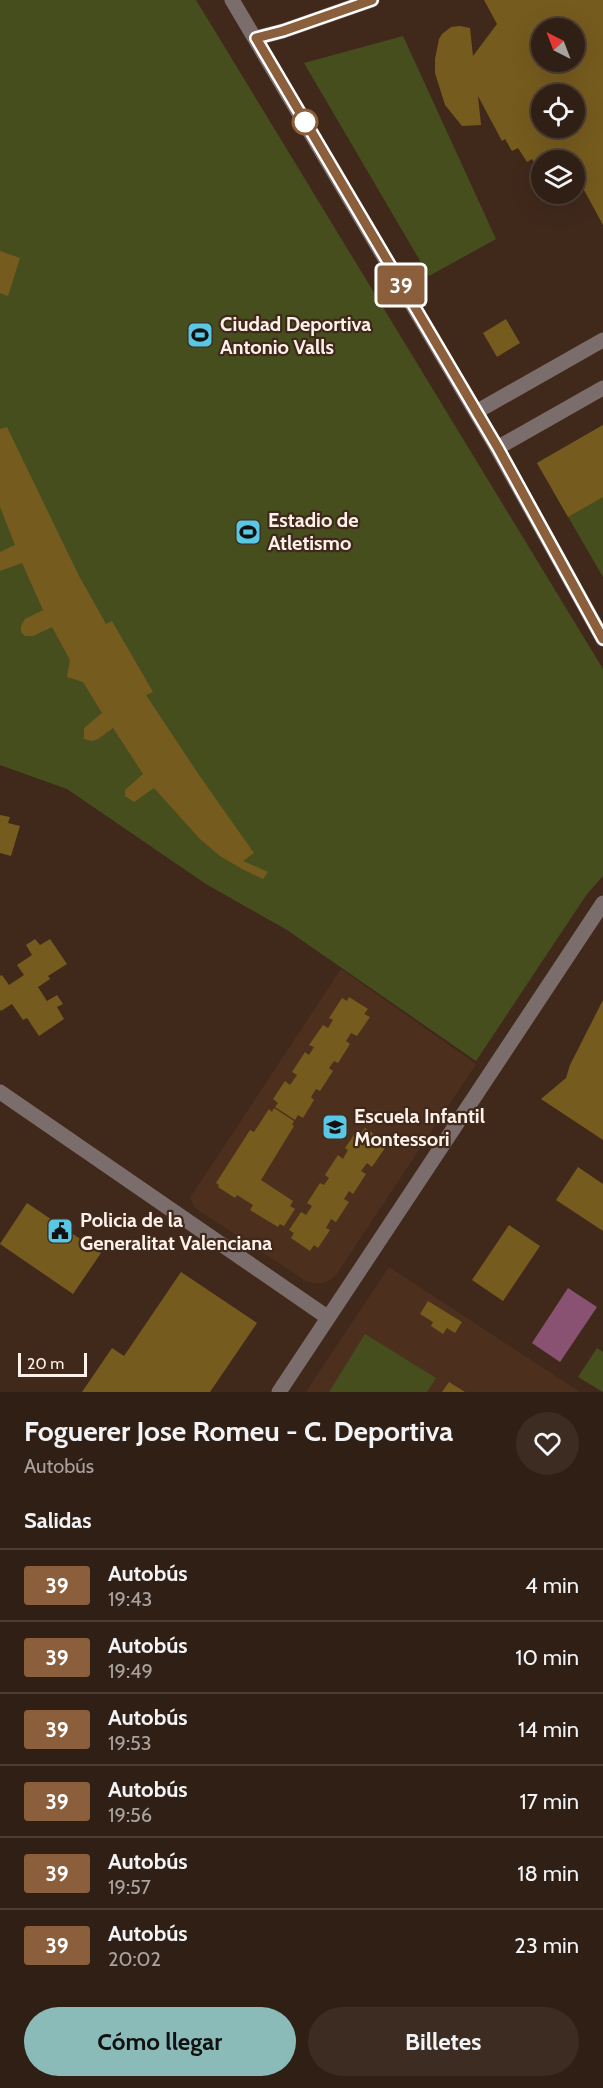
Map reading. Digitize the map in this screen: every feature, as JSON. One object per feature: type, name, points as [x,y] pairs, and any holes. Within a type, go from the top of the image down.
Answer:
[{"type":"street","points":[[232,0],[498,448],[603,639]]},
{"type":"street","points":[[256,38],[372,0]]},
{"type":"street","points":[[476,412],[603,340]]},
{"type":"street","points":[[498,448],[603,388]]},
{"type":"street","points":[[279,1392],[603,903]]},
{"type":"street","points":[[0,1092],[327,1317]]},
{"type":"shaded area","name":"Escuela Infantil Montessori","points":[[341,969],[476,1064],[338,1272],[332,1279],[323,1283],[314,1283],[306,1281],[195,1208],[190,1198]]},
{"type":"shaded area","points":[[389,1267],[580,1392],[306,1392]]},
{"type":"shaded area","points":[[568,1288],[597,1307],[560,1362],[532,1343]]},
{"type":"green space","name":"Estadio de Atletismo","points":[[0,0],[196,0],[603,669],[603,876],[587,894],[476,1061],[287,930],[206,884],[67,789],[0,765]]},
{"type":"green space","points":[[403,36],[496,239],[429,276],[304,63]]},
{"type":"green space","points":[[603,425],[603,577],[537,463]]},
{"type":"green space","points":[[365,1334],[436,1378],[427,1392],[329,1392]]},
{"type":"green space","points":[[597,1348],[603,1352],[603,1392],[578,1377]]},
{"type":"building","points":[[484,0],[603,0],[603,225],[585,192],[585,150],[531,150],[531,160],[527,162],[518,148],[512,151],[505,139],[502,141],[478,96],[481,125],[462,126],[445,105],[435,73],[435,59],[442,34],[451,27],[470,28],[473,56],[497,24]]},
{"type":"building","points":[[0,251],[20,258],[8,296],[0,293]]},
{"type":"building","points":[[506,319],[520,343],[497,357],[483,333]]},
{"type":"building","points":[[603,425],[603,497],[568,517],[537,463]]},
{"type":"building","points":[[7,427],[79,576],[106,624],[112,621],[153,692],[146,695],[254,853],[243,861],[268,872],[263,879],[220,856],[200,839],[154,788],[134,802],[125,796],[125,790],[143,774],[113,728],[98,739],[92,741],[84,739],[84,728],[102,713],[83,682],[67,677],[70,660],[52,627],[33,636],[25,636],[21,632],[25,619],[43,610],[22,563],[0,571],[0,552],[15,545],[0,507],[0,429]]},
{"type":"building","points":[[0,815],[10,817],[8,823],[20,826],[11,856],[0,853]]},
{"type":"building","points":[[35,939],[40,945],[50,939],[67,964],[48,976],[50,979],[38,987],[47,1001],[57,995],[63,1004],[57,1007],[64,1019],[39,1036],[27,1018],[23,1020],[12,1004],[1,1011],[0,1009],[0,976],[2,975],[9,985],[24,975],[17,965],[32,955],[26,945]]},
{"type":"building","points":[[349,997],[368,1009],[364,1014],[370,1017],[357,1036],[351,1033],[346,1041],[350,1044],[338,1063],[334,1061],[329,1068],[333,1071],[320,1091],[316,1089],[311,1097],[314,1100],[303,1118],[298,1115],[295,1120],[275,1107],[278,1103],[273,1099],[285,1081],[290,1085],[297,1075],[292,1072],[305,1052],[309,1055],[314,1047],[309,1045],[323,1025],[328,1028],[333,1020],[329,1018],[342,998],[347,1001]]},
{"type":"building","points":[[603,1000],[603,1140],[541,1099],[566,1078],[570,1065]]},
{"type":"building","points":[[274,1108],[294,1121],[292,1125],[294,1126],[261,1180],[293,1201],[290,1206],[295,1209],[284,1226],[280,1224],[278,1227],[250,1210],[253,1205],[237,1195],[235,1198],[218,1187],[216,1183],[250,1130],[254,1132],[269,1109],[272,1112]]},
{"type":"building","points":[[365,1128],[383,1140],[380,1145],[385,1148],[372,1167],[367,1163],[361,1171],[366,1174],[353,1194],[349,1191],[344,1199],[349,1202],[336,1222],[331,1219],[326,1228],[330,1230],[318,1248],[314,1245],[310,1251],[291,1238],[294,1233],[289,1230],[301,1212],[306,1215],[312,1206],[307,1203],[320,1183],[324,1185],[329,1178],[325,1175],[338,1155],[343,1159],[348,1150],[345,1148],[358,1129],[362,1132]]},
{"type":"building","points":[[578,1167],[603,1184],[603,1231],[556,1200]]},
{"type":"building","points":[[27,1203],[101,1253],[73,1294],[0,1244]]},
{"type":"building","points":[[509,1225],[540,1246],[503,1301],[472,1280]]},
{"type":"building","points":[[181,1272],[257,1323],[210,1392],[82,1392],[112,1348],[124,1356]]},
{"type":"building","points":[[428,1301],[462,1322],[455,1333],[447,1328],[443,1334],[431,1326],[433,1322],[420,1314]]},
{"type":"building","points":[[449,1382],[465,1392],[442,1392]]},
{"type":"bus line","name":"39","points":[[372,0],[256,38],[498,448],[603,639]]},
{"type":"place","name":"Ciudad Deportiva Antonio Valls","points":[[200,335]]},
{"type":"place","name":"Estadio de Atletismo","points":[[248,532]]},
{"type":"place","name":"Escuela Infantil Montessori","points":[[335,1127]]},
{"type":"place","name":"Policia de la Generalitat Valenciana","points":[[60,1231]]}]
